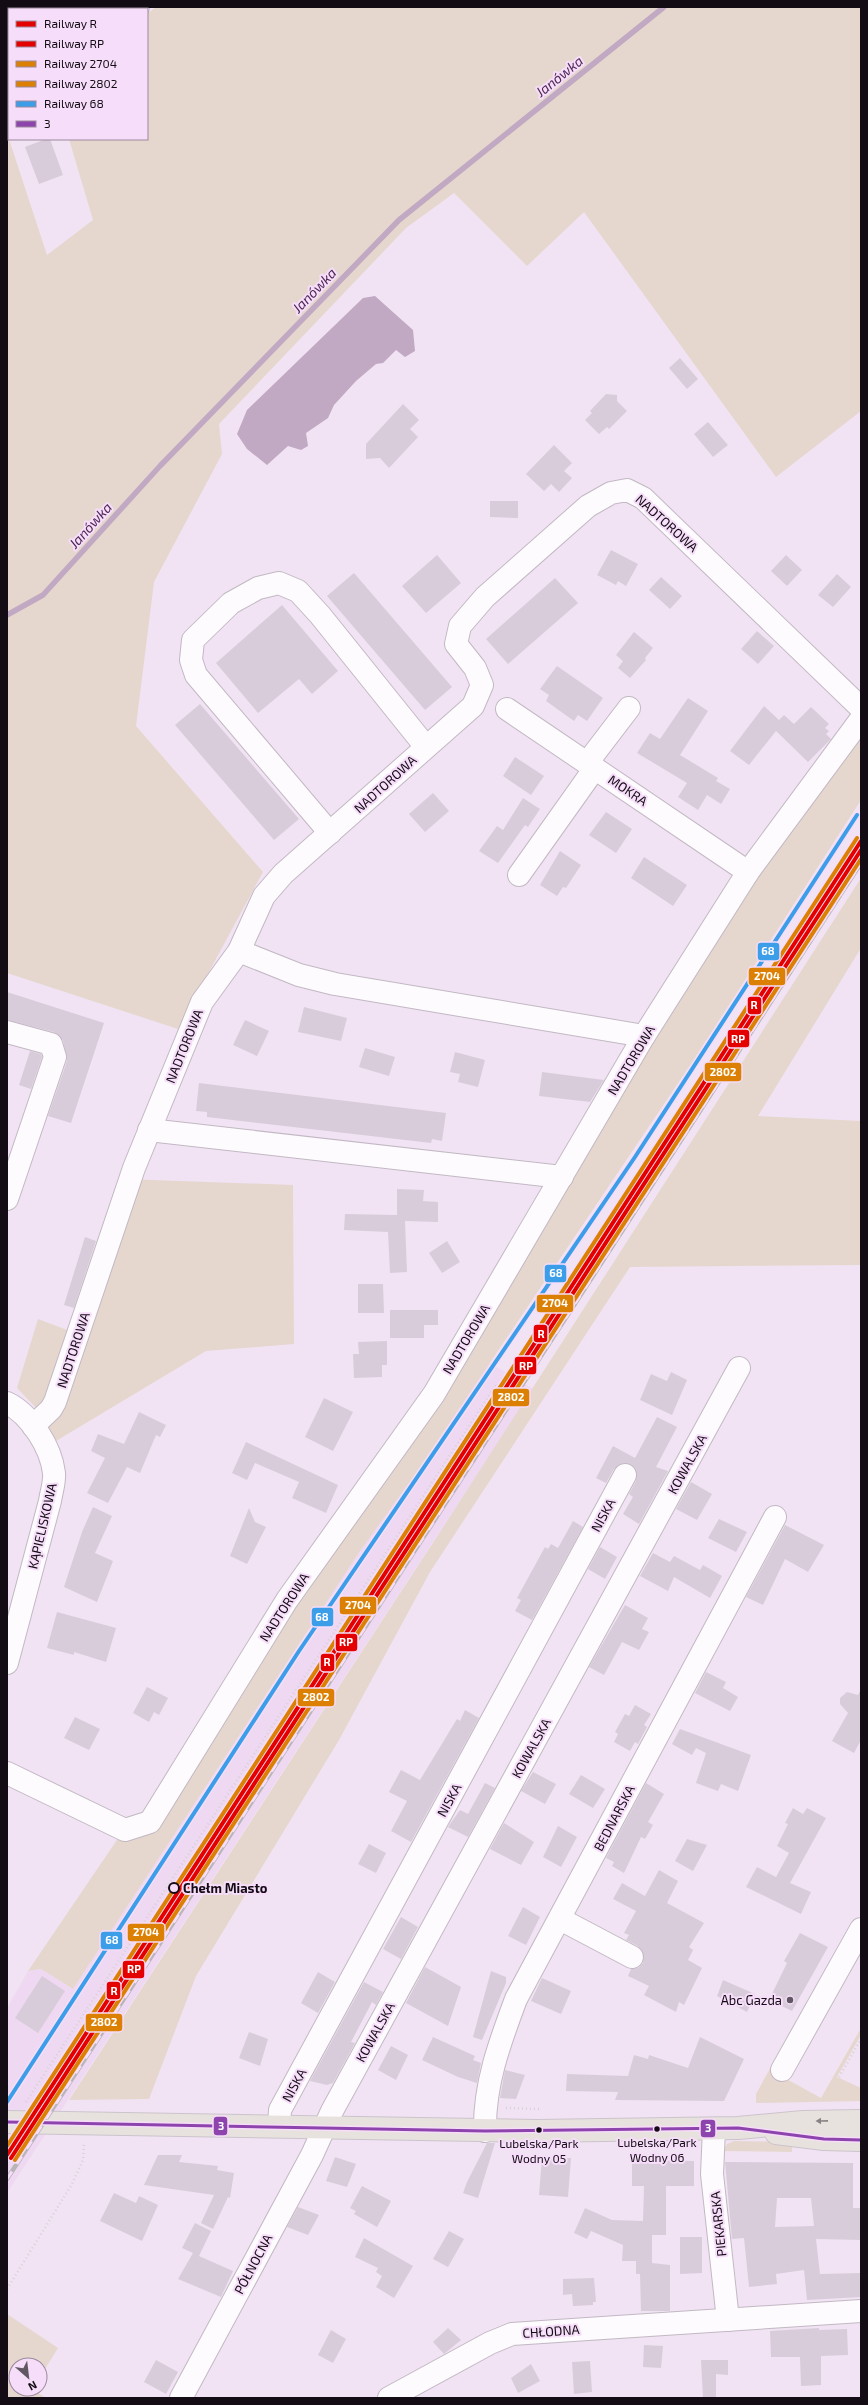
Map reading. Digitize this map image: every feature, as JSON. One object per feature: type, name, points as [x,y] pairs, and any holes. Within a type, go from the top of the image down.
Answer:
[{"type":"main road","points":[[7,2122],[485,2131],[714,2129],[803,2122],[861,2121]]},
{"type":"main road","points":[[738,2128],[824,2139],[861,2140]]},
{"type":"street","name":"NADTOROWA","points":[[33,1426],[51,1409],[55,1402],[134,1168],[202,1002],[239,951],[264,896],[284,874],[473,706],[482,685],[475,668],[456,644],[460,626],[485,597],[588,506],[611,493],[628,490],[643,498],[861,708]]},
{"type":"street","points":[[330,833],[196,675],[191,660],[193,640],[231,603],[258,588],[279,583],[298,591],[320,615],[426,747]]},
{"type":"street","points":[[519,875],[629,708]]},
{"type":"street","name":"MOKRA","points":[[507,709],[748,872]]},
{"type":"street","name":"NADTOROWA","points":[[7,1773],[125,1830],[150,1822],[287,1600],[434,1394],[644,1036],[748,872],[861,719]]},
{"type":"street","points":[[239,951],[299,975],[335,984],[644,1036]]},
{"type":"street","points":[[7,1032],[51,1044],[55,1057],[7,1199]]},
{"type":"street","points":[[149,1130],[562,1177]]},
{"type":"street","name":"KOWALSKA","points":[[323,2128],[739,1368]]},
{"type":"street","name":"KĄPIELISKOWA","points":[[7,1403],[15,1407],[33,1426],[47,1450],[54,1474],[50,1501],[7,1663]]},
{"type":"street","name":"NISKA","points":[[279,2126],[280,2110],[625,1476]]},
{"type":"street","name":"BEDNARSKA","points":[[485,2131],[485,2108],[497,2050],[516,1999],[775,1517]]},
{"type":"street","points":[[560,1919],[632,1957]]},
{"type":"street","points":[[782,2070],[861,1929]]},
{"type":"street","name":"PÓŁNOCNA","points":[[181,2398],[312,2155],[323,2128]]},
{"type":"street","name":"PIEKARSKA","points":[[714,2129],[712,2174],[728,2320]]},
{"type":"street","name":"CHŁODNA","points":[[389,2398],[490,2343],[512,2334],[861,2311]]},
{"type":"path","points":[[23,2106],[496,1385]]},
{"type":"path","points":[[839,2078],[861,2039]]},
{"type":"path","points":[[7,2288],[72,2184],[83,2160],[85,2123]]},
{"type":"shaded area","points":[[156,7],[861,7],[861,411],[776,477],[584,212],[527,266],[454,193],[406,228],[219,424],[222,454],[154,582],[136,726],[263,872],[178,1029],[7,973],[7,133],[8,140],[9,140],[47,255],[93,220],[69,140],[148,140],[148,13]]},
{"type":"shaded area","points":[[375,296],[413,330],[415,351],[405,357],[396,350],[383,363],[376,364],[356,381],[334,405],[328,418],[306,433],[308,446],[301,450],[288,446],[267,465],[247,449],[237,434],[247,410],[363,298]]},
{"type":"shaded area","points":[[861,730],[861,800],[691,1064],[411,1480],[360,1551],[73,1989],[41,1969],[28,1971],[121,1834],[151,1822],[650,1045],[739,901]]},
{"type":"shaded area","points":[[861,878],[861,948],[758,1116],[861,1121],[861,1265],[630,1267],[430,1572],[339,1740],[196,1976],[149,2099],[69,2100],[438,1535]]},
{"type":"shaded area","points":[[125,1179],[293,1185],[294,1344],[206,1351],[56,1441],[38,1410],[17,1388],[38,1319],[75,1333]]},
{"type":"shaded area","points":[[489,1362],[533,1389],[7,2193],[7,2008],[28,1971],[41,1969],[73,1989],[360,1551]]},
{"type":"shaded area","points":[[861,2028],[861,2035],[837,2077],[861,2088],[861,2101],[756,2103],[756,2094],[783,2045],[785,2048],[772,2071],[821,2098]]},
{"type":"shaded area","points":[[734,2141],[789,2142],[792,2145],[792,2152],[723,2151],[727,2144]]},
{"type":"shaded area","points":[[7,2314],[58,2348],[48,2364],[48,2357],[8,2357],[8,2397],[46,2398],[7,2398]]},
{"type":"building","points":[[43,140],[50,140],[63,175],[39,184],[25,147]]},
{"type":"building","points":[[680,358],[698,379],[687,389],[669,368]]},
{"type":"building","points":[[606,394],[617,395],[617,401],[627,411],[609,429],[607,427],[599,434],[585,420],[592,413],[590,411]]},
{"type":"building","points":[[403,404],[419,420],[410,429],[418,437],[389,468],[380,458],[366,459],[366,444]]},
{"type":"building","points":[[708,422],[728,445],[713,457],[694,434]]},
{"type":"building","points":[[554,445],[572,463],[564,471],[572,478],[559,492],[551,484],[544,491],[526,474]]},
{"type":"building","points":[[490,501],[518,501],[518,518],[490,517]]},
{"type":"building","points":[[611,550],[638,564],[626,586],[618,581],[616,585],[597,575]]},
{"type":"building","points":[[437,555],[461,583],[426,613],[402,586]]},
{"type":"building","points":[[786,555],[802,570],[787,586],[771,571]]},
{"type":"building","points":[[354,573],[452,687],[425,710],[327,596]]},
{"type":"building","points":[[837,574],[851,587],[833,607],[818,595]]},
{"type":"building","points":[[661,577],[682,596],[670,609],[649,590]]},
{"type":"building","points":[[555,578],[578,603],[508,664],[486,639]]},
{"type":"building","points":[[282,605],[338,671],[312,694],[299,679],[258,713],[216,663]]},
{"type":"building","points":[[757,631],[774,646],[758,664],[741,649]]},
{"type":"building","points":[[634,632],[653,648],[645,658],[646,660],[630,678],[618,668],[623,661],[616,655]]},
{"type":"building","points":[[557,666],[603,698],[587,721],[578,715],[574,721],[546,701],[549,695],[540,689]]},
{"type":"building","points":[[688,698],[708,711],[680,755],[718,778],[716,781],[730,789],[721,804],[707,795],[698,810],[678,797],[687,783],[637,753],[650,733],[660,739]]},
{"type":"building","points":[[200,704],[299,819],[274,840],[175,725]]},
{"type":"building","points":[[764,706],[779,720],[784,715],[794,724],[811,707],[829,724],[825,728],[829,731],[826,734],[831,739],[808,762],[776,731],[749,765],[730,751]]},
{"type":"building","points":[[515,757],[544,776],[531,795],[503,776]]},
{"type":"building","points":[[433,793],[449,811],[425,832],[409,814]]},
{"type":"building","points":[[523,798],[540,809],[528,827],[525,825],[498,863],[479,851],[497,826],[503,830]]},
{"type":"building","points":[[606,812],[632,829],[616,853],[589,835]]},
{"type":"building","points":[[560,851],[581,865],[566,888],[563,887],[557,896],[540,885]]},
{"type":"building","points":[[644,857],[687,885],[673,906],[631,878]]},
{"type":"building","points":[[7,992],[104,1023],[71,1123],[48,1116],[67,1061],[63,1040],[54,1032],[7,1020]]},
{"type":"building","points":[[304,1007],[347,1018],[341,1041],[298,1032]]},
{"type":"building","points":[[245,1020],[269,1031],[257,1056],[233,1045]]},
{"type":"building","points":[[365,1048],[395,1057],[389,1076],[359,1067]]},
{"type":"building","points":[[30,1051],[41,1054],[42,1057],[31,1089],[19,1085]]},
{"type":"building","points":[[455,1052],[485,1060],[478,1087],[458,1082],[460,1074],[450,1072]]},
{"type":"building","points":[[542,1072],[604,1080],[590,1102],[539,1096]]},
{"type":"building","points":[[199,1083],[446,1113],[442,1141],[432,1139],[431,1143],[207,1117],[207,1112],[196,1111]]},
{"type":"building","points":[[397,1189],[424,1190],[423,1201],[438,1202],[438,1222],[405,1221],[407,1272],[390,1273],[388,1232],[344,1230],[345,1214],[397,1215]]},
{"type":"building","points":[[85,1237],[96,1241],[74,1308],[64,1305]]},
{"type":"building","points":[[447,1241],[460,1262],[442,1273],[429,1253]]},
{"type":"building","points":[[358,1284],[383,1284],[384,1313],[358,1313]]},
{"type":"building","points":[[390,1310],[438,1310],[438,1325],[424,1325],[424,1338],[390,1338]]},
{"type":"building","points":[[387,1341],[387,1365],[382,1365],[382,1377],[354,1378],[353,1354],[359,1354],[358,1342]]},
{"type":"building","points":[[671,1372],[687,1380],[672,1415],[640,1400],[651,1374],[667,1381]]},
{"type":"building","points":[[324,1398],[353,1412],[333,1451],[305,1437]]},
{"type":"building","points":[[139,1412],[166,1425],[160,1437],[156,1435],[140,1473],[127,1467],[108,1503],[87,1493],[105,1458],[91,1451],[98,1434],[124,1444]]},
{"type":"building","points":[[657,1417],[677,1427],[656,1467],[668,1471],[639,1524],[623,1514],[633,1497],[629,1494],[636,1481],[635,1468],[624,1463],[614,1469],[606,1483],[596,1478],[613,1446],[635,1458]]},
{"type":"building","points":[[246,1442],[338,1485],[326,1513],[292,1498],[299,1482],[255,1463],[247,1480],[232,1473]]},
{"type":"building","points":[[691,1482],[712,1494],[697,1520],[676,1509]]},
{"type":"building","points":[[93,1507],[112,1516],[95,1553],[113,1561],[97,1602],[64,1587],[82,1532]]},
{"type":"building","points":[[249,1508],[255,1522],[266,1527],[247,1564],[230,1556]]},
{"type":"building","points":[[719,1519],[747,1532],[736,1552],[708,1538]]},
{"type":"building","points":[[573,1521],[583,1527],[532,1620],[515,1611],[521,1600],[517,1598],[545,1547],[548,1549],[551,1544],[558,1548]]},
{"type":"building","points":[[785,1525],[824,1545],[808,1572],[785,1559],[763,1605],[746,1597]]},
{"type":"building","points":[[600,1547],[617,1557],[605,1579],[588,1569]]},
{"type":"building","points":[[653,1553],[670,1562],[674,1556],[700,1570],[703,1565],[722,1576],[710,1598],[674,1577],[668,1591],[640,1576]]},
{"type":"building","points":[[625,1605],[648,1618],[642,1629],[649,1632],[639,1650],[622,1642],[604,1675],[589,1667]]},
{"type":"building","points":[[57,1612],[116,1628],[106,1662],[74,1652],[74,1655],[47,1648]]},
{"type":"building","points":[[706,1672],[726,1682],[723,1688],[738,1697],[730,1711],[695,1693]]},
{"type":"building","points":[[147,1687],[168,1698],[159,1715],[154,1712],[149,1722],[133,1713]]},
{"type":"building","points":[[861,1689],[861,1740],[854,1753],[832,1741],[848,1713],[840,1704],[840,1698],[847,1692],[858,1695]]},
{"type":"building","points":[[635,1705],[651,1714],[644,1725],[647,1727],[638,1744],[635,1742],[630,1751],[614,1742],[618,1734],[615,1732],[625,1714],[629,1716]]},
{"type":"building","points":[[465,1710],[479,1718],[411,1842],[391,1831],[407,1801],[389,1792],[401,1770],[420,1780],[457,1719],[460,1721]]},
{"type":"building","points":[[75,1717],[100,1729],[89,1750],[64,1738]]},
{"type":"building","points":[[680,1729],[751,1755],[738,1791],[721,1784],[718,1791],[696,1783],[706,1753],[696,1748],[692,1755],[672,1744]]},
{"type":"building","points":[[533,1772],[556,1784],[545,1804],[521,1791]]},
{"type":"building","points":[[581,1775],[605,1789],[593,1808],[569,1794]]},
{"type":"building","points":[[485,1783],[495,1788],[468,1837],[448,1827],[460,1810],[468,1814]]},
{"type":"building","points":[[646,1783],[664,1794],[648,1822],[653,1825],[645,1839],[641,1837],[624,1873],[612,1866],[614,1862],[606,1858]]},
{"type":"building","points":[[793,1808],[803,1814],[807,1808],[826,1818],[790,1883],[811,1892],[801,1914],[746,1887],[757,1867],[776,1877],[789,1853],[777,1846],[788,1824],[785,1823]]},
{"type":"building","points":[[504,1823],[534,1842],[521,1865],[490,1849]]},
{"type":"building","points":[[558,1826],[577,1837],[561,1867],[543,1857]]},
{"type":"building","points":[[687,1839],[707,1845],[693,1871],[675,1861]]},
{"type":"building","points":[[369,1844],[386,1853],[376,1873],[358,1864]]},
{"type":"building","points":[[659,1870],[678,1881],[667,1903],[704,1923],[689,1947],[693,1950],[688,1960],[702,1968],[684,2005],[679,2002],[676,2012],[644,1995],[649,1986],[628,1976],[631,1969],[638,1968],[643,1963],[644,1956],[638,1946],[626,1940],[629,1935],[624,1933],[636,1911],[613,1899],[622,1883],[645,1896]]},
{"type":"building","points":[[523,1907],[540,1917],[526,1945],[508,1936]]},
{"type":"building","points":[[401,1917],[418,1927],[401,1959],[383,1949]]},
{"type":"building","points":[[800,1933],[828,1947],[792,2011],[769,2000],[787,1963],[784,1961]]},
{"type":"building","points":[[425,1967],[461,1987],[448,2026],[406,2003]]},
{"type":"building","points":[[491,1971],[506,1977],[506,1983],[482,2040],[473,2037]]},
{"type":"building","points":[[318,1972],[335,1982],[318,2013],[301,2003]]},
{"type":"building","points":[[42,1976],[65,1991],[38,2033],[15,2018]]},
{"type":"building","points":[[542,1978],[571,1991],[561,2014],[531,2001]]},
{"type":"building","points":[[723,1980],[755,1994],[747,2012],[717,1996]]},
{"type":"building","points":[[364,1982],[383,1992],[376,2005],[372,2002],[351,2042],[355,2043],[333,2083],[327,2085],[310,2081]]},
{"type":"building","points":[[249,2032],[268,2039],[260,2066],[239,2058]]},
{"type":"building","points":[[433,2037],[475,2056],[473,2060],[481,2063],[477,2083],[458,2077],[422,2060]]},
{"type":"building","points":[[700,2037],[744,2059],[724,2101],[615,2100],[618,2092],[566,2091],[567,2074],[628,2076],[634,2055],[648,2059],[649,2055],[688,2068]]},
{"type":"building","points":[[391,2046],[408,2055],[396,2080],[378,2070]]},
{"type":"building","points":[[505,2070],[525,2075],[516,2099],[500,2098]]},
{"type":"building","points":[[487,2143],[495,2143],[478,2198],[463,2193]]},
{"type":"building","points":[[158,2155],[182,2155],[179,2162],[218,2166],[217,2170],[234,2173],[230,2198],[228,2197],[213,2229],[201,2223],[214,2195],[144,2185]]},
{"type":"building","points":[[335,2157],[356,2164],[347,2187],[326,2181]]},
{"type":"building","points":[[542,2158],[571,2158],[568,2197],[539,2195]]},
{"type":"building","points":[[632,2160],[694,2161],[694,2186],[666,2186],[666,2235],[652,2235],[652,2263],[670,2265],[670,2311],[641,2311],[640,2274],[636,2274],[636,2261],[622,2261],[623,2245],[591,2231],[587,2239],[574,2233],[585,2208],[612,2220],[643,2221],[644,2186],[632,2186]]},
{"type":"building","points":[[725,2162],[853,2163],[853,2208],[861,2208],[861,2240],[816,2239],[820,2274],[861,2273],[861,2297],[807,2300],[804,2270],[776,2274],[777,2284],[749,2287],[744,2238],[732,2239]],"holes":[[[777,2198],[811,2198],[814,2226],[775,2227]]]},
{"type":"building","points":[[362,2186],[391,2201],[377,2227],[354,2214],[356,2211],[350,2208]]},
{"type":"building","points":[[114,2193],[136,2203],[139,2196],[158,2205],[142,2241],[100,2221]]},
{"type":"building","points":[[298,2207],[319,2215],[308,2235],[287,2227]]},
{"type":"building","points":[[195,2223],[211,2231],[199,2256],[233,2271],[221,2297],[178,2279],[193,2253],[182,2248]]},
{"type":"building","points":[[449,2231],[464,2239],[448,2267],[433,2259]]},
{"type":"building","points":[[680,2237],[702,2237],[702,2273],[680,2274]]},
{"type":"building","points":[[364,2238],[413,2266],[394,2298],[376,2287],[382,2276],[376,2272],[378,2268],[355,2257]]},
{"type":"building","points":[[594,2278],[596,2302],[593,2302],[593,2305],[573,2306],[572,2294],[563,2295],[563,2279]]},
{"type":"building","points":[[448,2328],[461,2340],[444,2354],[433,2342]]},
{"type":"building","points":[[819,2328],[819,2330],[847,2329],[848,2355],[821,2356],[821,2385],[801,2386],[800,2357],[771,2357],[770,2331]]},
{"type":"building","points":[[331,2330],[346,2339],[333,2363],[318,2355]]},
{"type":"building","points":[[644,2345],[663,2346],[661,2368],[643,2367]]},
{"type":"building","points":[[156,2360],[178,2372],[166,2394],[144,2382]]},
{"type":"building","points":[[701,2360],[728,2360],[728,2375],[716,2374],[716,2398],[703,2398]]},
{"type":"building","points":[[590,2361],[592,2392],[574,2394],[572,2362]]},
{"type":"building","points":[[531,2364],[540,2381],[518,2393],[511,2378]]},
{"type":"waterway","name":"Janówka","points":[[7,615],[43,595],[160,466],[399,220],[664,7]]},
{"type":"railway","points":[[7,2179],[861,863]]},
{"type":"rail line","name":"68","points":[[7,2102],[299,1651],[635,1157],[857,815]]},
{"type":"rail line","name":"2704","points":[[7,2146],[857,838]]},
{"type":"rail line","name":"R","points":[[7,2155],[861,841]]},
{"type":"rail line","name":"RP","points":[[11,2158],[861,850]]},
{"type":"rail line","name":"2802","points":[[15,2160],[861,859]]},
{"type":"transit line","name":"3","points":[[7,2122],[485,2131],[738,2128],[824,2139],[861,2140]]},
{"type":"place","name":"Chełm Miasto","points":[[174,1888]]},
{"type":"place","name":"Abc Gazda","points":[[790,2000]]},
{"type":"place","name":"Lubelska/Park Wodny 06","points":[[657,2129]]},
{"type":"place","name":"Lubelska/Park Wodny 05","points":[[539,2130]]}]
